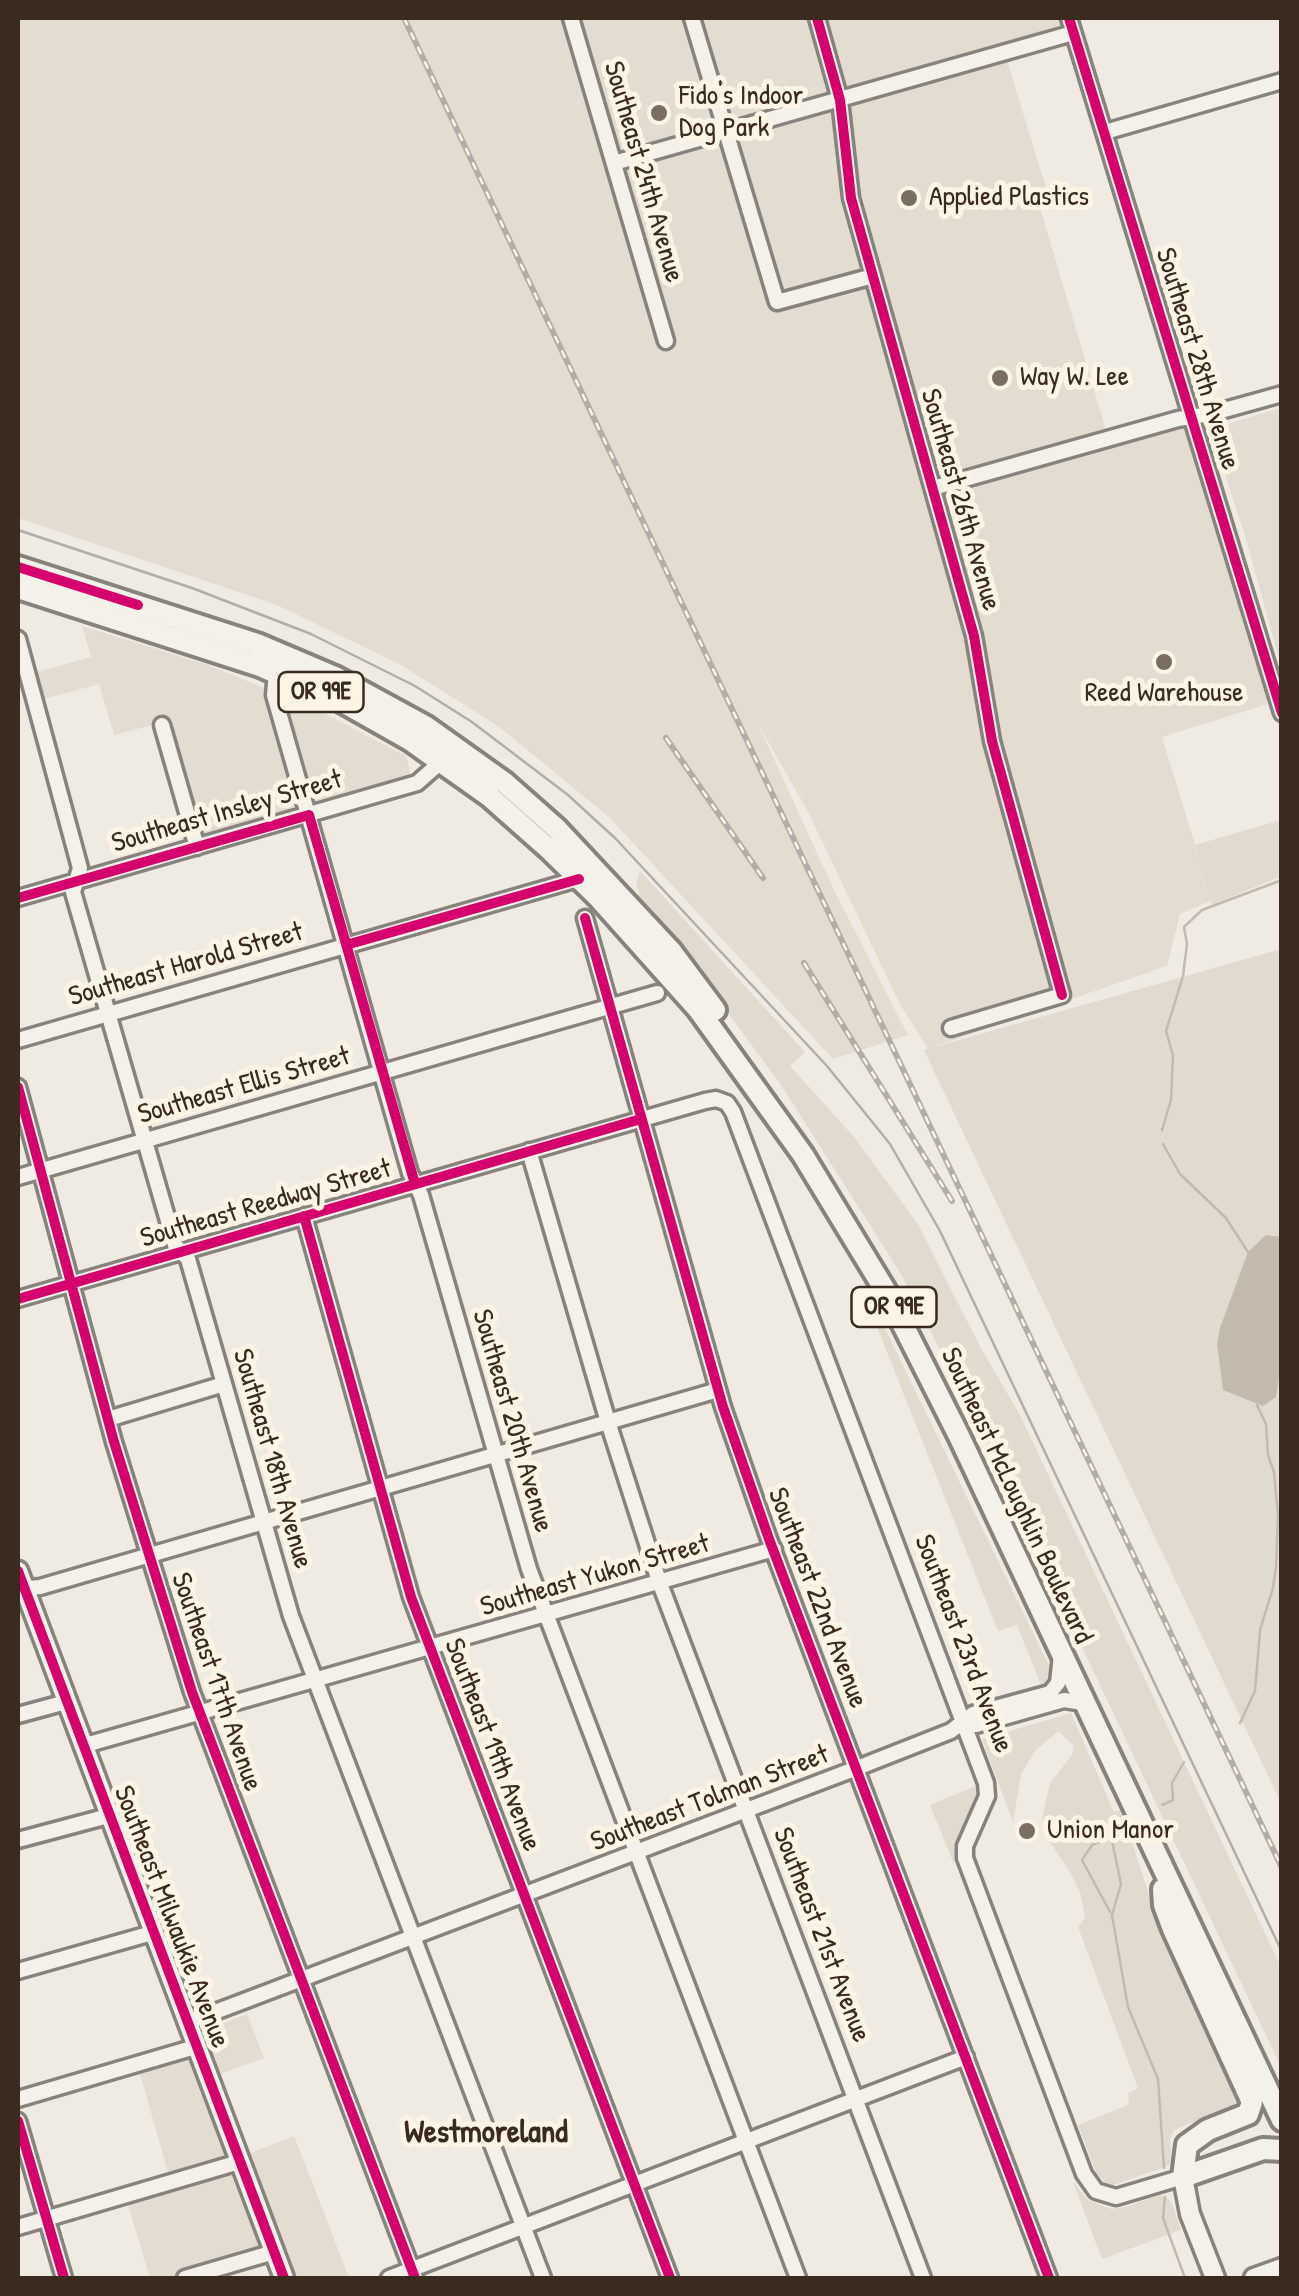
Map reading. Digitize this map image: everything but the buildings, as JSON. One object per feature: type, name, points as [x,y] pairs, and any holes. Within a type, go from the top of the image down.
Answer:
[{"type":"highway","name":"Southeast McLoughlin Boulevard","points":[[18,566],[257,644],[361,689],[424,726],[474,759],[533,808],[600,873],[671,952],[755,1064],[863,1228],[928,1344],[1143,1814],[1166,1877],[1282,2120]]},
{"type":"highway","name":"Southeast McLoughlin Boulevard","points":[[18,588],[276,672],[370,716],[442,761],[516,819],[579,879],[698,1009],[768,1102],[833,1201],[924,1364],[1083,1703],[1282,2090]]},
{"type":"highway","points":[[1166,1877],[1162,1891],[1173,1929],[1252,2102],[1248,2114],[1199,2135],[1187,2145],[1183,2177],[1262,2149],[1282,2150]]},
{"type":"main road","name":"Southeast Milwaukie Avenue","points":[[20,1583],[284,2278]]},
{"type":"main road","points":[[1183,2177],[1190,2214],[1214,2278]]},
{"type":"main road","points":[[1254,2278],[1282,2268]]},
{"type":"street","name":"Southeast 24th Avenue","points":[[571,18],[666,342]]},
{"type":"street","points":[[692,18],[777,302],[873,276]]},
{"type":"street","name":"Southeast 26th Avenue","points":[[817,18],[840,100],[849,186],[976,643],[992,742],[1062,995],[952,1028]]},
{"type":"street","points":[[614,163],[840,100],[1071,25]]},
{"type":"street","name":"Southeast 28th Avenue","points":[[1071,25],[1282,713]]},
{"type":"street","points":[[1104,132],[1282,82]]},
{"type":"street","points":[[933,488],[1282,394]]},
{"type":"street","name":"Southeast 18th Avenue","points":[[18,640],[80,868],[73,892],[175,1245],[188,1259],[291,1616],[543,2278]]},
{"type":"street","name":"Southeast 20th Avenue","points":[[276,672],[274,695],[497,1453],[515,1526],[634,1851],[798,2278]]},
{"type":"street","points":[[162,725],[197,847]]},
{"type":"street","name":"Southeast Insley Street","points":[[18,898],[417,784],[442,761]]},
{"type":"street","name":"Southeast Harold Street","points":[[18,1040],[600,873]]},
{"type":"street","name":"Southeast 22nd Avenue","points":[[585,918],[718,1390],[774,1549],[1049,2278]]},
{"type":"street","name":"Southeast Ellis Street","points":[[18,1177],[657,993]]},
{"type":"street","name":"Southeast 17th Avenue","points":[[18,1087],[108,1419],[200,1713],[413,2274]]},
{"type":"street","name":"Southeast Reedway Street","points":[[18,1299],[705,1100],[722,1100]]},
{"type":"street","name":"Southeast 23rd Avenue","points":[[722,1100],[733,1112],[988,1790],[965,1846],[965,1858],[1087,2180],[1096,2191],[1116,2197],[1183,2177]]},
{"type":"street","name":"Southeast 21st Avenue","points":[[529,1151],[659,1581],[924,2278]]},
{"type":"street","name":"Southeast 19th Avenue","points":[[304,1216],[405,1580],[670,2278]]},
{"type":"street","points":[[108,1419],[224,1384]]},
{"type":"street","points":[[20,1583],[40,1587],[718,1390]]},
{"type":"street","name":"Southeast Yukon Street","points":[[82,1746],[774,1549]]},
{"type":"street","name":"Southeast Tolman Street","points":[[186,2023],[857,1768],[963,1724],[973,1714],[1055,1689],[1061,1655]]},
{"type":"street","name":"Southeast Tolman Street","points":[[963,1724],[976,1724],[1064,1700],[1083,1703]]},
{"type":"street","points":[[18,1714],[66,1702]]},
{"type":"street","points":[[18,1840],[108,1816]]},
{"type":"street","points":[[18,1971],[152,1932]]},
{"type":"street","points":[[18,2098],[195,2046]]},
{"type":"street","points":[[389,2278],[413,2274],[523,2226],[966,2057]]},
{"type":"street","points":[[18,2120],[64,2278]]},
{"type":"street","points":[[18,2226],[239,2162]]},
{"type":"street","points":[[186,2278],[274,2252]]},
{"type":"shaded area","points":[[18,18],[1060,18],[1065,36],[1005,54],[1047,191],[1036,194],[1108,437],[1181,418],[1268,704],[1162,737],[1212,900],[1180,914],[1167,966],[928,1049],[900,1004],[807,810],[757,722],[834,890],[908,1035],[833,1059],[609,817],[498,726],[401,665],[277,605],[18,518]]},
{"type":"shaded area","points":[[1281,408],[1281,666],[1210,429]]},
{"type":"shaded area","points":[[82,626],[205,664],[314,708],[406,756],[412,778],[193,840],[160,723],[114,735],[99,684],[44,699],[36,672],[91,657]]},
{"type":"shaded area","points":[[1281,820],[1281,876],[1212,905],[1195,845]]},
{"type":"shaded area","points":[[640,871],[805,1052],[790,1066],[854,1137],[917,1223],[1020,1415],[1281,1967],[1281,2067],[954,1377],[901,1274],[781,1085],[682,951],[635,898],[640,893],[636,886]]},
{"type":"shaded area","points":[[1281,949],[1281,1803],[924,1050]]},
{"type":"shaded area","points":[[1266,1235],[1281,1237],[1282,1357],[1276,1397],[1263,1406],[1223,1390],[1217,1344],[1248,1252]]},
{"type":"shaded area","points":[[876,1310],[1055,1678],[1041,1685],[1017,1625],[998,1631],[871,1312]]},
{"type":"shaded area","points":[[1071,1713],[1114,1812],[1120,1810],[1124,1817],[1157,1920],[1241,2098],[1238,2104],[1174,2130],[1170,2139],[1172,2161],[1168,2166],[1113,2185],[1097,2174],[1078,2125],[1126,2106],[1128,2093],[1138,2088],[1078,1927],[1085,1918],[1081,1895],[1045,1834],[1042,1820],[1050,1783],[1072,1755],[1074,1746],[1058,1731],[1035,1751],[1021,1774],[1013,1822],[982,1739]]},
{"type":"shaded area","points":[[975,1786],[977,1793],[955,1844],[954,1864],[930,1805]]},
{"type":"shaded area","points":[[247,2014],[264,2058],[220,2074],[204,2031]]},
{"type":"shaded area","points":[[183,2056],[190,2058],[227,2155],[223,2160],[169,2176],[139,2070]]},
{"type":"shaded area","points":[[294,2136],[349,2278],[292,2278],[245,2155]]},
{"type":"shaded area","points":[[227,2165],[264,2255],[184,2278],[150,2278],[125,2195]]},
{"type":"shaded area","points":[[1073,2182],[1088,2200],[1111,2209],[1160,2195],[1166,2197],[1181,2230],[1102,2259]]},
{"type":"waterway","points":[[1162,1130],[1171,1100],[1173,1056],[1166,1031],[1183,976],[1187,944],[1184,927],[1202,910],[1282,880]]},
{"type":"waterway","points":[[1163,1144],[1180,1174],[1226,1218],[1248,1252]]},
{"type":"waterway","points":[[1240,1723],[1255,1691],[1260,1630],[1276,1567],[1278,1515],[1274,1472],[1268,1455],[1266,1424],[1257,1405]]},
{"type":"waterway","points":[[1162,1805],[1173,1800],[1172,1783],[1184,1762]]},
{"type":"waterway","points":[[1124,1823],[1111,1836],[1121,1884],[1112,1915],[1128,2007],[1158,2079],[1164,2168]]},
{"type":"waterway","points":[[1110,1837],[1092,1845],[1082,1860],[1110,1912]]},
{"type":"waterway","points":[[1165,2197],[1163,2218],[1185,2278]]},
{"type":"tram line","points":[[18,530],[192,588],[311,634],[415,686],[472,722],[568,795],[616,839],[827,1066],[890,1144],[940,1231],[1282,1952]]},
{"type":"railway","points":[[404,18],[1282,1868]]},
{"type":"railway","points":[[666,738],[763,878]]},
{"type":"railway","points":[[804,963],[952,1201]]},
{"type":"cycle path","points":[[817,18],[840,100],[851,198],[974,636],[992,741],[1062,995]]},
{"type":"cycle path","points":[[1069,18],[1282,713]]},
{"type":"cycle path","points":[[18,567],[138,605]]},
{"type":"cycle path","points":[[18,898],[309,815],[415,1184]]},
{"type":"cycle path","points":[[346,945],[579,879]]},
{"type":"cycle path","points":[[585,918],[723,1407],[769,1539],[1049,2278]]},
{"type":"cycle path","points":[[18,1087],[114,1442],[192,1692],[415,2278]]},
{"type":"cycle path","points":[[18,1299],[641,1119]]},
{"type":"cycle path","points":[[304,1216],[411,1597],[670,2278]]},
{"type":"cycle path","points":[[18,1571],[284,2278]]},
{"type":"cycle path","points":[[18,2121],[64,2278]]},
{"type":"place","name":"Fido's Indoor Dog Park","points":[[659,113]]},
{"type":"place","name":"Applied Plastics","points":[[909,198]]},
{"type":"place","name":"Way W. Lee","points":[[1000,378]]},
{"type":"place","name":"Reed Warehouse","points":[[1164,662]]},
{"type":"place","name":"Union Manor","points":[[1027,1831]]},
{"type":"district","name":"Westmoreland","points":[[486,2133]]}]
